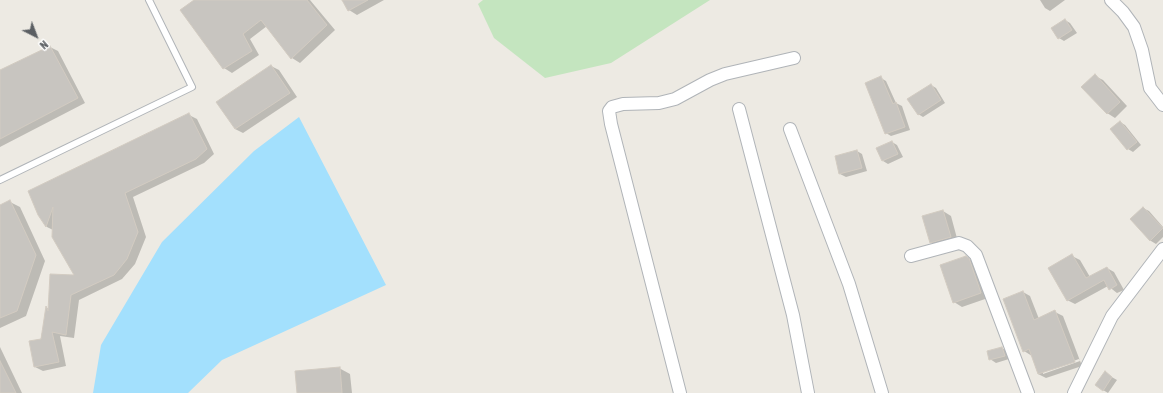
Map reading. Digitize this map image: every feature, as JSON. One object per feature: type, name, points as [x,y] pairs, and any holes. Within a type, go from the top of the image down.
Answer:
[{"type":"street","points":[[1111,0],[1123,12],[1134,27],[1142,50],[1150,88],[1163,105]]},
{"type":"street","points":[[680,393],[611,124],[609,111],[612,107],[623,104],[659,102],[675,99],[710,80],[725,74],[794,58]]},
{"type":"street","points":[[739,110],[793,315],[808,393]]},
{"type":"street","points":[[790,129],[849,284],[882,393]]},
{"type":"street","points":[[911,256],[959,243],[967,246],[976,256],[1028,393]]},
{"type":"street","points":[[1074,393],[1112,316],[1163,249]]},
{"type":"lane","points":[[0,180],[192,87],[149,0]]},
{"type":"green space","points":[[483,0],[710,0],[611,63],[545,78],[494,38],[478,4]]},
{"type":"water","points":[[299,117],[386,285],[222,360],[188,393],[93,393],[101,345],[162,242],[254,151]]},
{"type":"building","points":[[194,0],[307,0],[327,25],[291,59],[261,20],[243,34],[252,51],[223,69],[180,10]]},
{"type":"building","points":[[342,0],[368,0],[348,11]]},
{"type":"building","points":[[1065,19],[1072,30],[1058,39],[1051,28]]},
{"type":"building","points":[[50,46],[78,98],[0,139],[0,70]]},
{"type":"building","points":[[271,65],[290,93],[235,129],[216,102]]},
{"type":"building","points":[[1095,74],[1120,102],[1107,114],[1081,87]]},
{"type":"building","points":[[881,76],[893,104],[896,102],[905,127],[885,134],[865,83]]},
{"type":"building","points":[[931,84],[941,100],[918,115],[907,99]]},
{"type":"building","points":[[189,113],[207,149],[196,159],[125,193],[138,232],[127,259],[114,275],[71,295],[66,335],[52,332],[59,362],[34,367],[29,341],[41,339],[46,306],[48,311],[50,274],[74,275],[52,237],[53,207],[46,227],[38,215],[28,191]]},
{"type":"building","points":[[1120,121],[1137,142],[1127,150],[1110,129]]},
{"type":"building","points":[[892,141],[898,154],[882,161],[876,148]]},
{"type":"building","points":[[857,150],[862,168],[839,174],[835,156]]},
{"type":"building","points":[[10,200],[36,255],[17,311],[0,318],[0,205]]},
{"type":"building","points":[[1143,207],[1163,228],[1150,241],[1130,219]]},
{"type":"building","points":[[943,210],[951,237],[930,243],[922,216]]},
{"type":"building","points":[[1072,254],[1086,278],[1107,267],[1117,285],[1109,290],[1104,280],[1067,301],[1048,268]]},
{"type":"building","points":[[966,256],[969,258],[981,293],[953,303],[940,265]]},
{"type":"building","points":[[1023,291],[1034,320],[1055,310],[1075,362],[1038,374],[1029,349],[1023,352],[1003,299]]},
{"type":"building","points":[[1002,347],[1005,356],[989,360],[987,351]]},
{"type":"building","points":[[0,361],[16,393],[0,393]]},
{"type":"building","points":[[340,367],[342,393],[297,393],[295,371]]},
{"type":"building","points":[[1105,371],[1112,377],[1103,391],[1095,385]]}]
